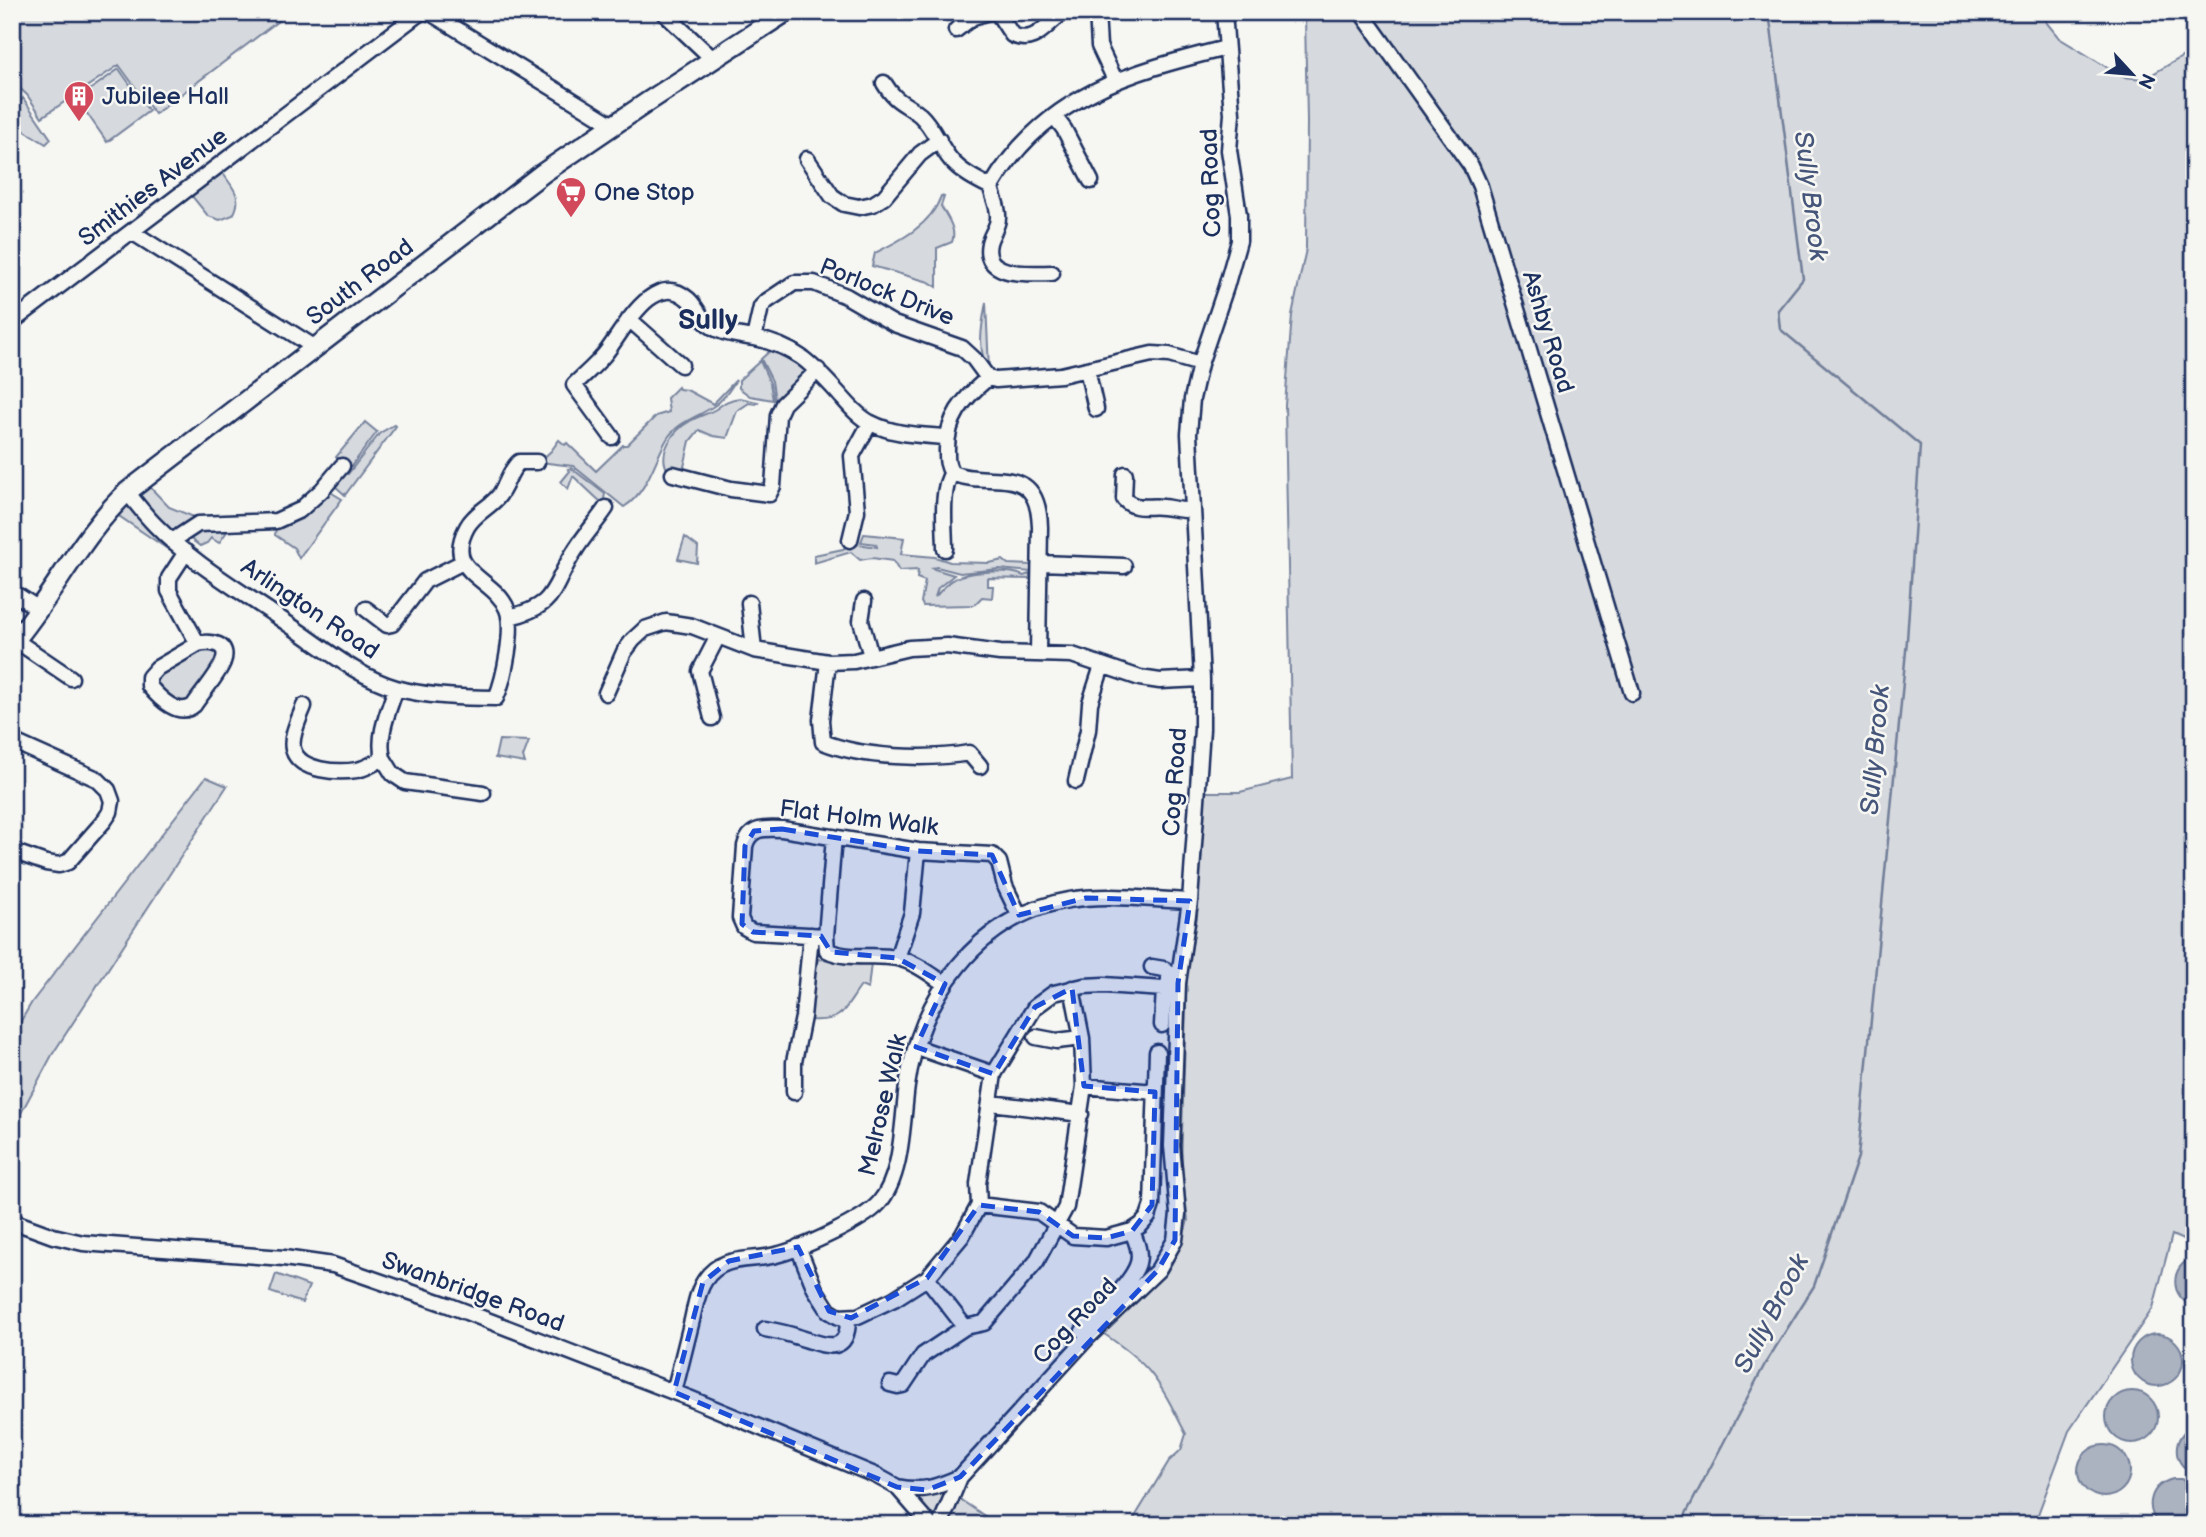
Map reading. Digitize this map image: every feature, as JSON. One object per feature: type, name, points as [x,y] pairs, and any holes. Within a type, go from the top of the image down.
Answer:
[{"type":"main road","name":"South Road","points":[[14,642],[97,523],[127,492],[543,173],[786,12]]},
{"type":"street","name":"Smithies Avenue","points":[[12,321],[421,12]]},
{"type":"street","points":[[429,12],[612,125]]},
{"type":"street","points":[[663,12],[714,60]]},
{"type":"street","points":[[956,30],[973,17],[988,12]]},
{"type":"street","points":[[997,12],[1012,35],[1028,39],[1039,34],[1064,12]]},
{"type":"street","points":[[1097,12],[1099,46],[1115,80]]},
{"type":"street","name":"Cog Road","points":[[940,1525],[960,1477],[1087,1338],[1158,1270],[1175,1240],[1178,1214],[1172,1146],[1178,983],[1190,901],[1202,729],[1202,679],[1189,434],[1192,399],[1200,364],[1239,241],[1239,215],[1229,150],[1231,114],[1224,12]]},
{"type":"street","name":"Ashby Road","points":[[1361,12],[1471,166],[1480,186],[1632,694]]},
{"type":"street","points":[[991,187],[1013,156],[1054,116],[1081,97],[1141,70],[1226,48]]},
{"type":"street","points":[[884,83],[897,101],[920,116],[951,160],[991,187],[998,205],[999,218],[988,245],[992,260],[999,268],[1008,272],[1052,273]]},
{"type":"street","points":[[1054,116],[1091,181]]},
{"type":"street","points":[[807,159],[832,196],[844,204],[859,207],[873,204],[884,197],[920,154],[939,140]]},
{"type":"street","points":[[132,232],[314,347]]},
{"type":"street","name":"Porlock Drive","points":[[754,338],[761,307],[767,301],[794,283],[814,283],[846,296],[894,324],[962,348],[988,377]]},
{"type":"street","points":[[612,437],[574,386],[605,354],[641,304],[650,297],[672,292],[690,300],[703,319],[715,329],[786,347],[809,361],[851,408],[870,423],[905,434],[946,437]]},
{"type":"street","points":[[629,319],[681,365]]},
{"type":"street","points":[[1038,653],[1040,563],[1039,512],[1035,499],[1016,482],[952,473],[947,466],[946,437],[950,422],[965,398],[988,377],[996,380],[1061,375],[1152,354],[1169,355],[1200,364]]},
{"type":"street","points":[[1087,369],[1096,409]]},
{"type":"street","points":[[673,474],[731,489],[769,494],[773,486],[778,415],[789,398],[818,370]]},
{"type":"street","points":[[850,540],[857,511],[852,456],[870,423]]},
{"type":"street","points":[[537,463],[519,462],[511,468],[499,496],[468,525],[461,546],[463,562],[472,575],[491,588],[502,600],[509,617],[530,612],[552,594],[573,553],[607,508]]},
{"type":"street","points":[[172,541],[198,524],[276,521],[300,510],[322,490],[342,466]]},
{"type":"street","points":[[945,549],[946,490],[947,480],[952,473]]},
{"type":"street","points":[[1125,474],[1124,499],[1129,505],[1192,510]]},
{"type":"street","name":"Arlington Road","points":[[127,492],[154,524],[186,552],[350,666],[396,688],[464,698],[496,698],[502,683],[509,617]]},
{"type":"street","points":[[186,552],[169,578],[169,591],[198,644]]},
{"type":"street","points":[[366,609],[387,625],[392,624],[425,581],[463,562]]},
{"type":"street","points":[[1040,563],[1124,566]]},
{"type":"street","points":[[12,592],[39,609]]},
{"type":"street","points":[[864,601],[861,621],[871,656]]},
{"type":"street","points":[[750,603],[754,650]]},
{"type":"street","points":[[606,693],[624,652],[633,640],[645,629],[656,624],[675,622],[754,650],[828,662],[854,661],[909,648],[947,646],[991,652],[1072,654],[1140,678],[1160,681],[1202,679]]},
{"type":"street","points":[[712,718],[700,671],[717,638]]},
{"type":"street","points":[[210,641],[219,645],[224,653],[223,662],[194,705],[188,710],[180,711],[156,695],[149,687],[149,677],[158,668],[198,644],[210,641]]},
{"type":"street","points":[[14,642],[71,678]]},
{"type":"street","points":[[828,662],[821,720],[823,742],[852,750],[928,757],[969,752],[980,766]]},
{"type":"street","points":[[1076,781],[1088,730],[1090,703],[1102,666]]},
{"type":"street","points":[[396,688],[380,747],[393,774],[405,782],[483,793]]},
{"type":"street","points":[[304,706],[292,742],[298,758],[313,767],[337,771],[359,770],[383,758]]},
{"type":"street","points":[[12,741],[97,779],[108,790],[111,801],[110,812],[104,821],[68,862],[59,865],[46,863],[12,851]]},
{"type":"street","name":"Flat Holm Walk","points":[[818,936],[753,932],[744,927],[740,918],[745,846],[751,834],[762,828],[782,829],[918,851],[995,856],[1019,915]]},
{"type":"street","points":[[794,1092],[794,1062],[835,837]]},
{"type":"street","points":[[897,958],[912,913],[918,851]]},
{"type":"street","name":"Melrose Walk","points":[[674,1392],[699,1290],[708,1275],[729,1261],[776,1255],[798,1247],[863,1217],[885,1195],[896,1168],[908,1082],[916,1047],[926,1020],[945,984],[976,945],[1019,915],[1044,905],[1086,898],[1190,901]]},
{"type":"street","points":[[818,936],[827,950],[834,953],[897,958],[915,965],[945,984]]},
{"type":"street","points":[[1152,967],[1164,969],[1169,973],[1169,982],[1164,989],[1162,1025]]},
{"type":"street","points":[[798,1247],[815,1289],[829,1311],[839,1317],[858,1316],[927,1278],[962,1237],[979,1205],[978,1184],[994,1074],[1035,1007],[1054,993],[1072,988],[1104,985],[1164,989]]},
{"type":"street","points":[[890,1384],[903,1385],[923,1355],[965,1327],[984,1323],[1036,1262],[1066,1207],[1084,1086],[1082,1038],[1072,988]]},
{"type":"street","points":[[1036,1037],[1057,1041],[1082,1038]]},
{"type":"street","points":[[916,1047],[994,1074]]},
{"type":"street","points":[[979,1205],[1039,1212],[1073,1236],[1106,1238],[1132,1231],[1148,1217],[1152,1205],[1157,1052]]},
{"type":"street","points":[[1084,1086],[1155,1092]]},
{"type":"street","points":[[991,1102],[1081,1114]]},
{"type":"street","name":"Swanbridge Road","points":[[12,1221],[53,1236],[83,1243],[284,1258],[332,1265],[448,1305],[674,1392],[877,1476],[897,1487]]},
{"type":"street","points":[[1052,1366],[1131,1276],[1138,1263],[1139,1253],[1132,1231]]},
{"type":"street","points":[[927,1278],[965,1327]]},
{"type":"street","points":[[765,1329],[830,1347],[843,1339],[849,1317]]},
{"type":"street","name":"Cog Road","points":[[897,1487],[928,1490],[960,1477]]},
{"type":"street","points":[[897,1487],[930,1525]]},
{"type":"highlighted area","points":[[782,829],[918,851],[992,855],[1019,915],[1086,898],[1190,901],[1178,983],[1175,1240],[1158,1270],[960,1477],[927,1490],[897,1487],[674,1392],[703,1282],[729,1261],[798,1247],[829,1311],[851,1318],[927,1278],[979,1205],[1039,1212],[1073,1236],[1106,1238],[1132,1231],[1152,1205],[1155,1092],[1084,1086],[1072,988],[1035,1007],[994,1074],[916,1047],[945,984],[897,958],[831,952],[821,936],[753,932],[742,924],[745,846],[754,831]]},
{"type":"shaded area","points":[[20,12],[290,12],[155,114],[119,65],[42,117],[27,95],[12,81],[12,19]]},
{"type":"shaded area","points":[[1320,12],[2047,12],[2046,22],[2059,38],[2123,77],[2144,79],[2194,50],[2194,1245],[2172,1235],[2153,1308],[2069,1431],[2034,1525],[1130,1525],[1169,1461],[1181,1450],[1186,1434],[1153,1376],[1132,1354],[1101,1332],[1167,1272],[1181,1246],[1188,1220],[1181,1165],[1187,973],[1197,917],[1205,792],[1240,792],[1292,779],[1285,405],[1292,315],[1306,249],[1305,16]]},
{"type":"shaded area","points":[[119,69],[149,111],[107,142],[77,99]]},
{"type":"shaded area","points":[[23,98],[51,139],[46,144],[12,123],[12,111]]},
{"type":"shaded area","points":[[222,172],[233,187],[237,203],[233,215],[220,220],[208,216],[191,195]]},
{"type":"shaded area","points":[[941,196],[944,197],[941,206],[951,223],[953,237],[952,242],[937,248],[937,287],[929,282],[872,266],[875,253],[905,237],[923,223]]},
{"type":"shaded area","points":[[986,302],[989,370],[981,346]]},
{"type":"shaded area","points":[[772,349],[795,360],[805,370],[778,401],[775,400],[772,381],[761,359]]},
{"type":"shaded area","points":[[760,361],[770,383],[773,400],[750,396],[739,388],[739,380]]},
{"type":"shaded area","points":[[736,380],[719,402],[671,433],[645,485],[624,507],[573,466],[539,462],[559,440],[565,445],[567,443],[596,471],[656,416],[669,412],[667,398],[678,387],[713,404]]},
{"type":"shaded area","points":[[740,398],[758,402],[749,403],[737,411],[727,438],[699,430],[690,441],[684,467],[668,471],[664,457],[668,443],[678,430],[690,421]]},
{"type":"shaded area","points":[[365,422],[377,432],[350,468],[336,457]]},
{"type":"shaded area","points":[[396,426],[345,495],[334,485],[340,473],[348,474],[380,433]]},
{"type":"shaded area","points":[[571,468],[605,494],[603,504],[573,476],[568,489],[561,482]]},
{"type":"shaded area","points":[[148,485],[169,507],[199,519],[178,530],[167,530],[137,497]]},
{"type":"shaded area","points":[[327,490],[342,499],[299,558],[294,548],[275,535],[276,525]]},
{"type":"shaded area","points":[[128,505],[170,547],[169,550],[116,514]]},
{"type":"shaded area","points":[[194,530],[228,530],[219,543],[211,538],[200,546],[188,537]]},
{"type":"shaded area","points":[[864,534],[904,538],[901,554],[935,557],[950,562],[989,563],[1003,560],[1008,564],[1031,565],[1031,572],[999,569],[960,573],[931,568],[954,575],[938,588],[935,597],[953,580],[970,574],[1029,574],[1031,579],[988,578],[988,586],[993,586],[992,598],[982,597],[974,605],[923,606],[921,602],[925,581],[917,578],[918,570],[899,571],[893,561],[872,558],[860,560],[851,552],[814,563],[814,555],[843,549],[851,543],[877,547],[876,544],[861,542]]},
{"type":"shaded area","points":[[685,537],[698,547],[697,563],[678,559]]},
{"type":"shaded area","points":[[207,646],[218,649],[219,661],[184,707],[155,689],[152,678]]},
{"type":"shaded area","points":[[499,740],[529,741],[523,757],[525,763],[495,758]]},
{"type":"shaded area","points":[[206,777],[227,786],[52,1055],[12,1130],[12,1036],[32,1002]]},
{"type":"shaded area","points":[[818,959],[871,963],[868,989],[861,986],[837,1016],[811,1020],[809,1017],[814,965],[817,965]]},
{"type":"shaded area","points":[[2194,1257],[2194,1307],[2180,1296],[2175,1282],[2180,1267]]},
{"type":"shaded area","points":[[276,1274],[309,1286],[302,1303],[270,1292]]},
{"type":"shaded area","points":[[2157,1334],[2167,1336],[2175,1342],[2181,1350],[2181,1370],[2175,1378],[2167,1384],[2157,1386],[2147,1384],[2139,1378],[2133,1370],[2131,1360],[2133,1350],[2139,1342],[2147,1336]]},
{"type":"shaded area","points":[[2132,1391],[2142,1393],[2150,1399],[2156,1407],[2156,1427],[2150,1435],[2142,1441],[2132,1443],[2122,1441],[2114,1435],[2108,1427],[2106,1417],[2108,1407],[2114,1399],[2122,1393]]},
{"type":"shaded area","points":[[2194,1425],[2194,1474],[2181,1464],[2177,1450],[2181,1436]]},
{"type":"shaded area","points":[[2104,1445],[2114,1447],[2122,1453],[2128,1461],[2128,1481],[2122,1489],[2114,1495],[2104,1497],[2094,1495],[2086,1489],[2080,1481],[2078,1471],[2080,1461],[2086,1453],[2094,1447]]},
{"type":"shaded area","points":[[2173,1479],[2181,1479],[2194,1486],[2193,1525],[2159,1525],[2154,1518],[2151,1504],[2155,1491]]},
{"type":"shaded area","points":[[950,1484],[935,1524],[909,1494]]},
{"type":"shaded area","points":[[955,1496],[998,1525],[946,1525]]},
{"type":"waterway","name":"Sully Brook","points":[[1680,1525],[1765,1364],[1814,1286],[1858,1157],[1907,640],[1920,445],[1780,329],[1778,310],[1803,279],[1769,12]]},
{"type":"place","name":"Jubilee Hall","points":[[79,123]]},
{"type":"place","name":"One Stop","points":[[571,219]]},
{"type":"district","name":"Sully","points":[[708,320]]}]
